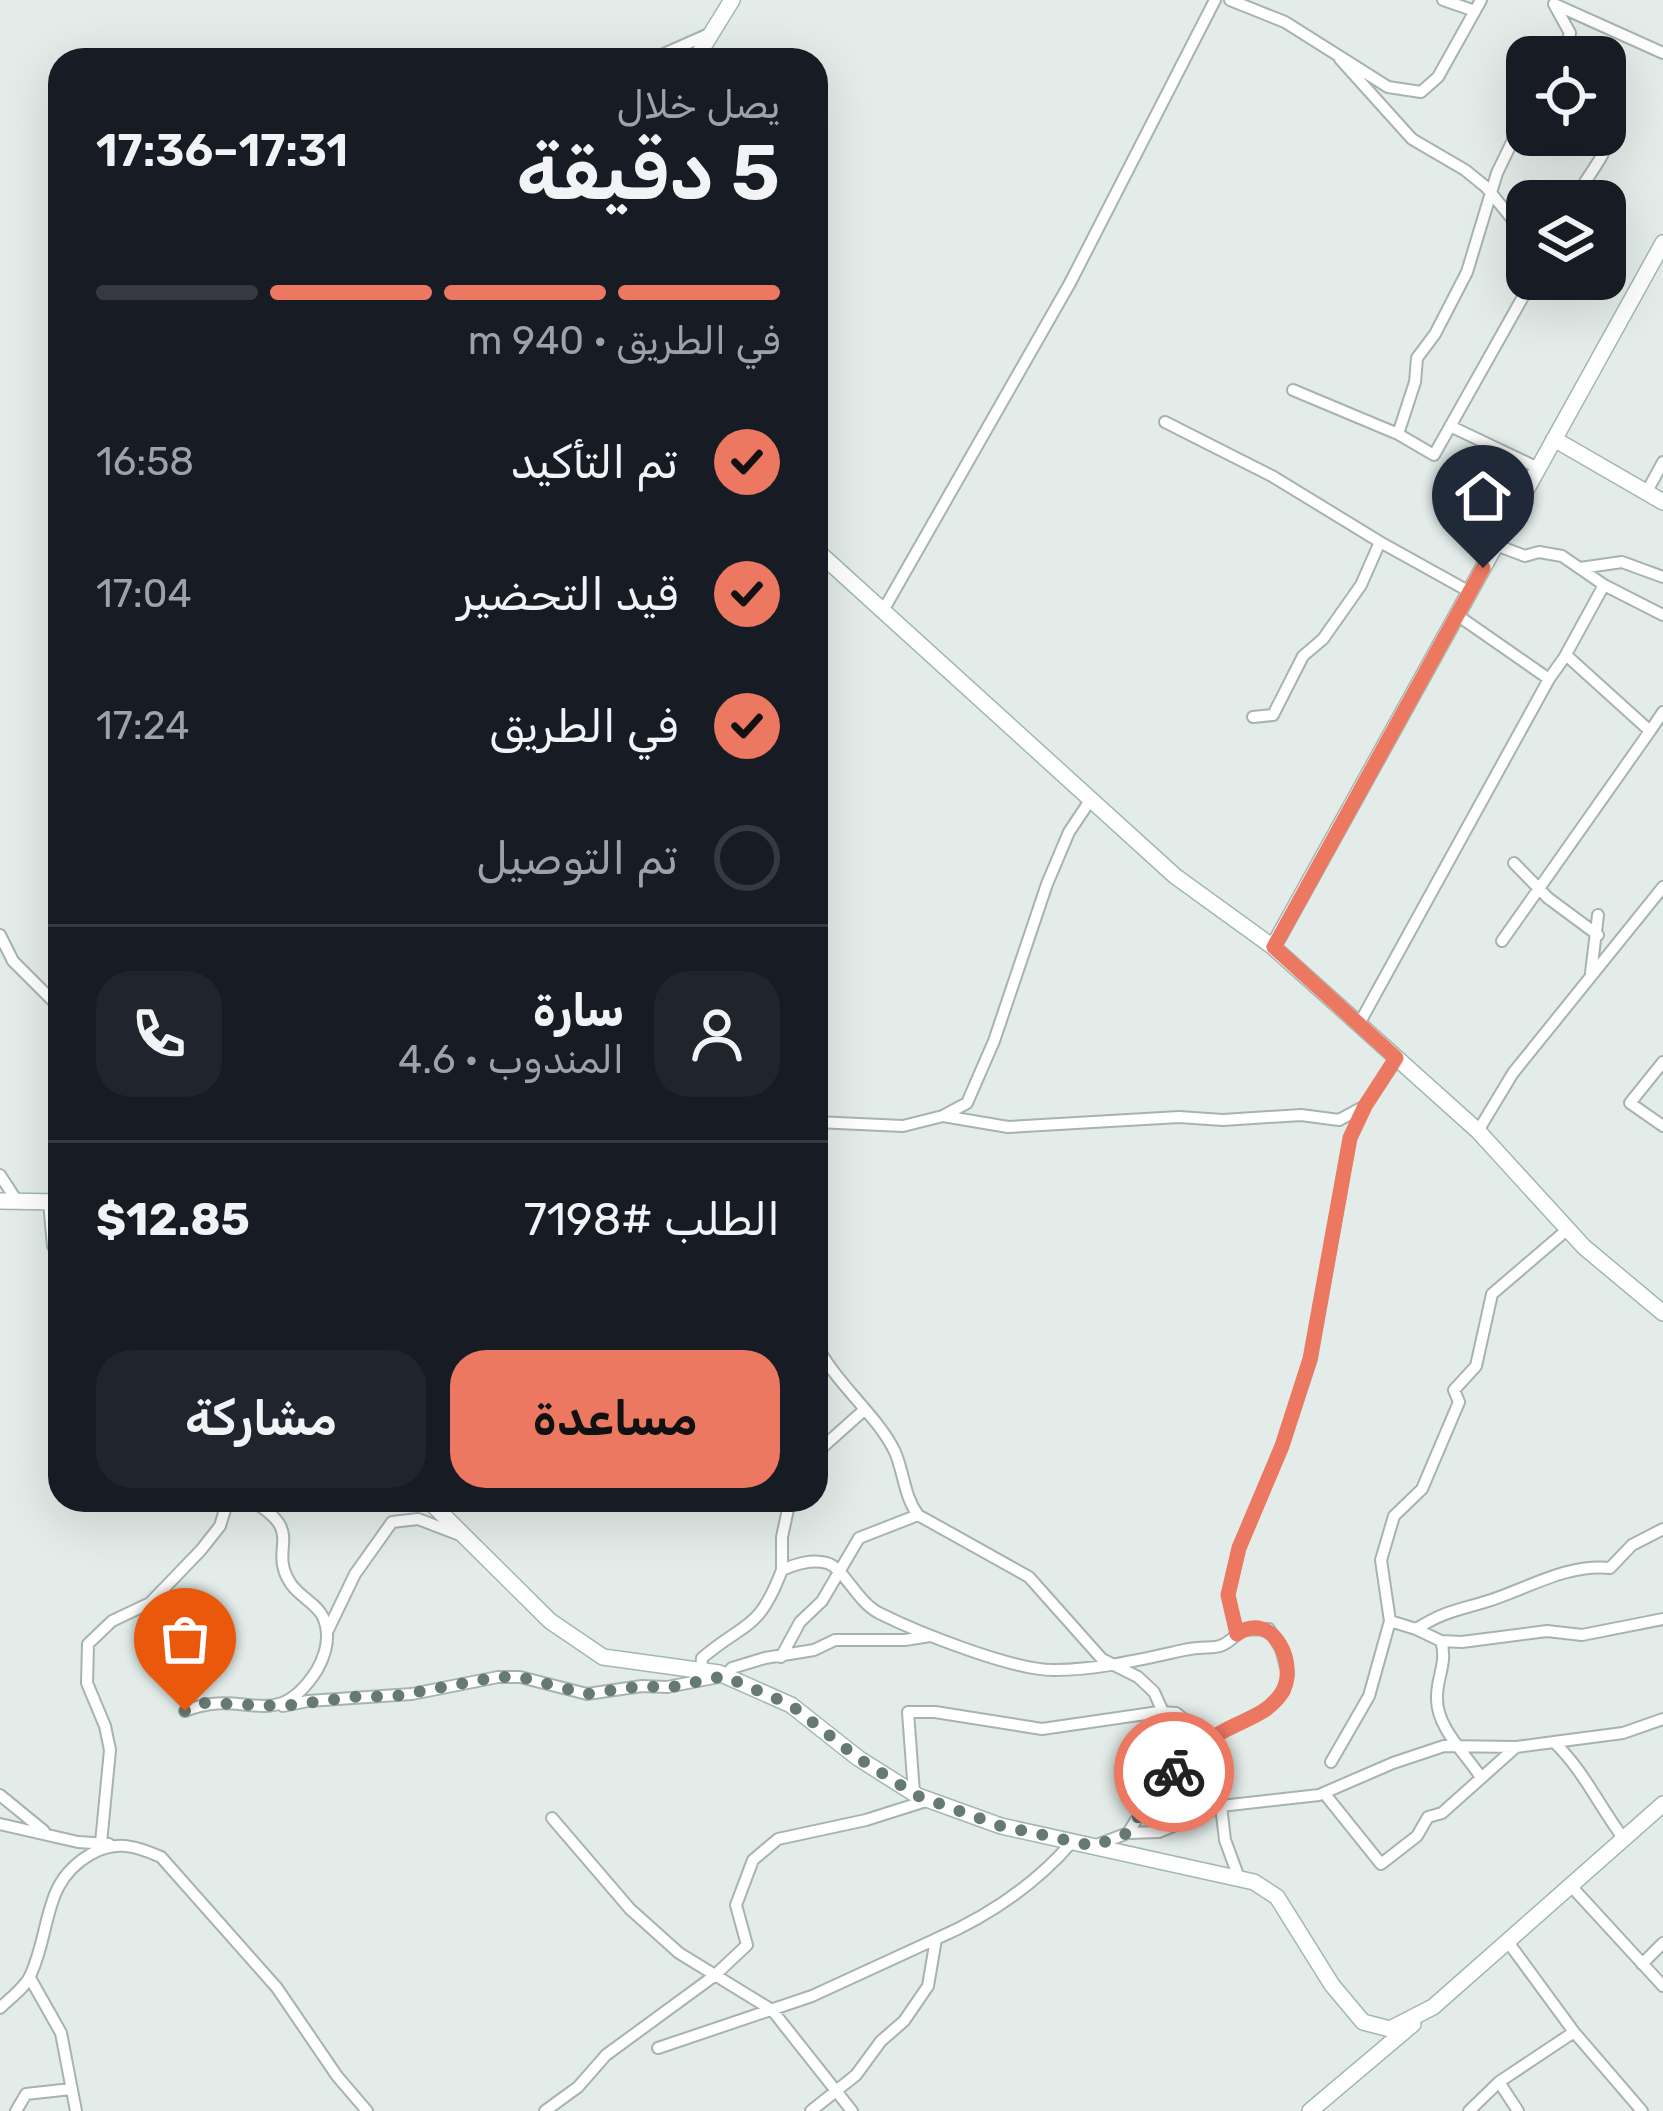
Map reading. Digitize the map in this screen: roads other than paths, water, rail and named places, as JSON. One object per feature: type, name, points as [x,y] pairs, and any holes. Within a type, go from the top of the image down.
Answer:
[{"type":"street","points":[[701,48],[732,0]]},
{"type":"street","points":[[884,609],[1070,283],[1215,0]]},
{"type":"street","points":[[1230,0],[1286,22],[1388,87],[1421,92],[1438,77],[1478,5],[1443,0]]},
{"type":"street","points":[[1552,1],[1663,53]]},
{"type":"street","points":[[1552,1],[1569,36]]},
{"type":"street","points":[[677,48],[709,34]]},
{"type":"street","points":[[1336,53],[1355,80],[1412,139],[1466,170],[1506,211]]},
{"type":"street","points":[[1398,434],[1415,382],[1417,358],[1467,272],[1506,155]]},
{"type":"street","points":[[1274,947],[1663,243]]},
{"type":"street","points":[[1293,390],[1398,434],[1434,455],[1521,300]]},
{"type":"street","points":[[1165,422],[1272,476],[1470,592]]},
{"type":"street","points":[[1450,427],[1538,468]]},
{"type":"street","points":[[1554,440],[1663,502]]},
{"type":"street","points":[[1646,493],[1663,462]]},
{"type":"street","points":[[1253,717],[1273,715],[1304,656],[1323,639],[1361,585],[1380,542]]},
{"type":"street","points":[[1496,544],[1526,556],[1539,552],[1562,556],[1604,585],[1663,615]]},
{"type":"street","points":[[828,560],[1175,876],[1274,947],[1478,1131],[1584,1247],[1663,1313]]},
{"type":"street","points":[[1578,568],[1622,562],[1663,577]]},
{"type":"street","points":[[1359,1024],[1604,585]]},
{"type":"street","points":[[1457,616],[1549,680]]},
{"type":"street","points":[[1564,658],[1566,655],[1650,731]]},
{"type":"street","points":[[1502,941],[1663,712]]},
{"type":"street","points":[[828,1123],[903,1126],[944,1116],[967,1103],[994,1041],[1046,884],[1069,832],[1091,799]]},
{"type":"street","points":[[1514,862],[1539,890],[1598,935]]},
{"type":"street","points":[[1478,1131],[1513,1073],[1663,887]]},
{"type":"street","points":[[1652,901],[1663,910]]},
{"type":"street","points":[[1591,976],[1598,915]]},
{"type":"street","points":[[0,935],[13,961],[48,996]]},
{"type":"street","points":[[1237,1634],[1228,1595],[1239,1548],[1282,1446],[1310,1359],[1350,1138],[1396,1058]]},
{"type":"street","points":[[1663,1062],[1630,1102],[1663,1126]]},
{"type":"street","points":[[944,1116],[1008,1127],[1179,1117],[1223,1120],[1301,1115],[1339,1120],[1365,1106]]},
{"type":"street","points":[[0,1175],[8,1201],[48,1201]]},
{"type":"street","points":[[1331,1762],[1369,1696],[1390,1621],[1381,1560],[1394,1516],[1422,1489],[1436,1462],[1459,1402],[1454,1390],[1476,1366],[1492,1294],[1568,1229]]},
{"type":"street","points":[[828,1367],[894,1450],[909,1502],[918,1515],[1028,1577],[1110,1664],[1138,1677],[1154,1692],[1161,1712],[1199,1751]]},
{"type":"street","points":[[828,1443],[863,1411]]},
{"type":"street","points":[[107,1844],[110,1750],[87,1683],[88,1644],[112,1621],[150,1603],[189,1564],[220,1526],[224,1512]]},
{"type":"street","points":[[271,1512],[283,1532],[284,1573],[298,1595],[322,1612],[327,1633]]},
{"type":"street","points":[[440,1512],[550,1621],[603,1657],[724,1676],[791,1705],[858,1758],[921,1796],[1001,1826],[1254,1882],[1277,1898],[1332,1985],[1363,2022],[1390,2030],[1433,2007]]},
{"type":"street","points":[[700,1671],[702,1658],[757,1621],[770,1602],[782,1570],[787,1512]]},
{"type":"street","points":[[782,1657],[800,1622],[822,1601],[860,1538],[918,1515]]},
{"type":"street","points":[[284,1706],[302,1693],[323,1659],[327,1633],[347,1588],[392,1522],[418,1519],[463,1536]]},
{"type":"street","points":[[1416,1629],[1448,1610],[1490,1600],[1548,1576],[1610,1568],[1632,1545],[1663,1529]]},
{"type":"street","points":[[782,1570],[799,1563],[828,1563],[861,1603],[933,1636],[1032,1668],[1055,1670],[1189,1648],[1212,1650],[1226,1647],[1237,1634],[1255,1627],[1269,1629],[1288,1675],[1283,1692],[1267,1709],[1210,1741],[1157,1787],[1128,1833]]},
{"type":"street","points":[[1390,1621],[1441,1641],[1547,1631],[1582,1635],[1663,1619]]},
{"type":"street","points":[[185,1711],[203,1703],[284,1706],[412,1694],[497,1677],[520,1677],[587,1694],[642,1686],[668,1688],[847,1638],[933,1636]]},
{"type":"street","points":[[1441,1641],[1446,1657],[1436,1696],[1438,1717],[1480,1776]]},
{"type":"street","points":[[921,1796],[908,1712],[1042,1729],[1176,1713],[1210,1741],[1225,1840],[1239,1878]]},
{"type":"street","points":[[1094,1846],[1128,1833],[1159,1832],[1221,1806],[1324,1793],[1413,1756],[1459,1746],[1516,1747],[1624,1733],[1663,1719]]},
{"type":"street","points":[[1554,1742],[1592,1788],[1624,1839]]},
{"type":"street","points":[[1324,1793],[1381,1864],[1417,1836],[1428,1817],[1442,1813],[1516,1747]]},
{"type":"street","points":[[0,1795],[51,1835]]},
{"type":"street","points":[[545,2111],[578,2087],[606,2055],[715,1976],[747,1945],[736,1905],[753,1860],[778,1839],[866,1820],[921,1796]]},
{"type":"street","points":[[1310,2111],[1663,1804]]},
{"type":"street","points":[[552,1818],[631,1909],[679,1952],[772,2010],[853,2111]]},
{"type":"street","points":[[0,1824],[137,1847],[161,1858],[277,1988],[367,2111]]},
{"type":"street","points":[[658,2048],[812,1996],[966,1926],[1042,1876],[1072,1841]]},
{"type":"street","points":[[0,2008],[30,1978],[59,1878],[107,1844]]},
{"type":"street","points":[[1571,1886],[1663,1986]]},
{"type":"street","points":[[811,2111],[856,2075],[881,2041],[904,2021],[928,1986],[935,1939]]},
{"type":"street","points":[[1508,1942],[1574,2032],[1642,2111]]},
{"type":"street","points":[[1642,1964],[1663,1943]]},
{"type":"street","points":[[30,1978],[61,2033],[76,2111]]},
{"type":"street","points":[[0,1985],[13,1995]]},
{"type":"street","points":[[1469,2111],[1499,2082],[1574,2032]]},
{"type":"street","points":[[1499,2082],[1518,2111]]},
{"type":"street","points":[[16,2111],[26,2094],[71,2089]]}]
